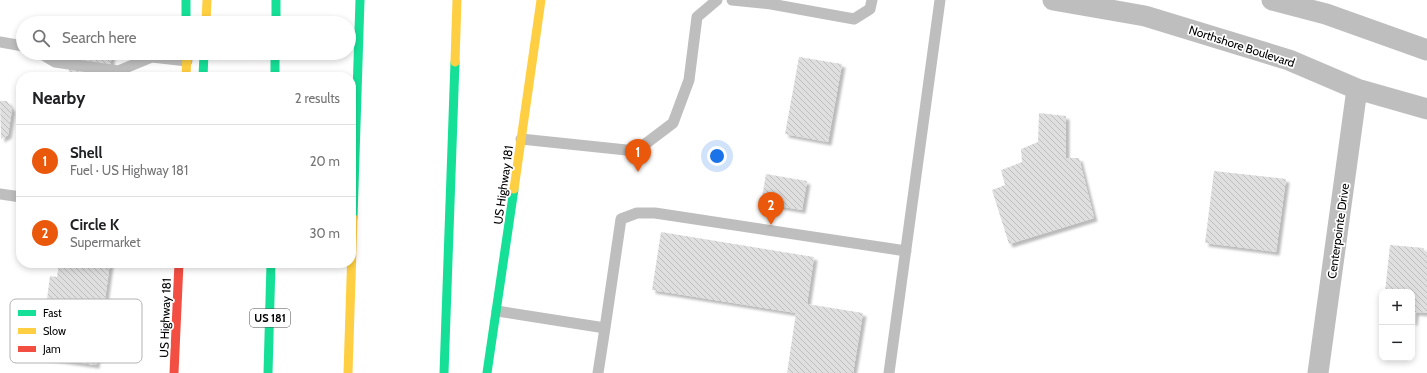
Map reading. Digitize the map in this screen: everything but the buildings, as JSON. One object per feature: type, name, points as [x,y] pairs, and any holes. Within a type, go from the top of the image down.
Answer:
[{"type":"main road","points":[[186,0],[186,16]]},
{"type":"main road","points":[[206,16],[207,0]]},
{"type":"main road","points":[[276,0],[276,16]]},
{"type":"main road","points":[[356,124],[360,0]]},
{"type":"main road","points":[[444,373],[457,0]]},
{"type":"main road","name":"US Highway 181","points":[[487,373],[541,0]]},
{"type":"main road","points":[[186,72],[187,60]]},
{"type":"main road","points":[[203,72],[204,60]]},
{"type":"main road","points":[[275,60],[275,72]]},
{"type":"main road","name":"US Highway 181","points":[[174,373],[179,268]]},
{"type":"main road","name":"US 181","points":[[268,373],[271,268]]},
{"type":"main road","points":[[348,373],[351,268]]},
{"type":"street","name":"Northshore Boulevard","points":[[1053,0],[1146,16],[1289,60],[1357,89],[1427,109]]},
{"type":"street","points":[[1272,0],[1326,14],[1427,50]]},
{"type":"street","name":"Centerpointe Drive","points":[[1318,373],[1357,89]]},
{"type":"lane","points":[[521,139],[636,151],[673,122],[689,80],[697,17],[717,0]]},
{"type":"lane","points":[[738,0],[770,4],[854,19],[870,9],[872,0]]},
{"type":"lane","points":[[889,373],[940,0]]},
{"type":"lane","points":[[0,42],[16,45]]},
{"type":"lane","points":[[52,60],[56,62],[118,71],[138,60]]},
{"type":"lane","points":[[0,194],[16,196]]},
{"type":"lane","points":[[598,373],[621,219],[637,213],[655,213],[906,251]]},
{"type":"lane","points":[[497,312],[605,328]]},
{"type":"traffic: fast","points":[[186,0],[186,16]]},
{"type":"traffic: fast","points":[[276,0],[276,16]]},
{"type":"traffic: fast","points":[[356,125],[360,0]]},
{"type":"traffic: fast","points":[[203,72],[204,60]]},
{"type":"traffic: fast","points":[[275,60],[275,72]]},
{"type":"traffic: fast","points":[[444,373],[455,62]]},
{"type":"traffic: fast","points":[[487,373],[514,189]]},
{"type":"traffic: fast","points":[[268,373],[271,268]]},
{"type":"traffic: slow","points":[[206,16],[207,0]]},
{"type":"traffic: slow","points":[[455,62],[457,0]]},
{"type":"traffic: slow","points":[[514,189],[541,0]]},
{"type":"traffic: slow","points":[[186,72],[187,60]]},
{"type":"traffic: slow","points":[[348,373],[351,268]]},
{"type":"traffic: jam","points":[[174,373],[179,268]]},
{"type":"place","name":"Shell","points":[[638,172]]},
{"type":"place","name":"Circle K","points":[[771,225]]}]
